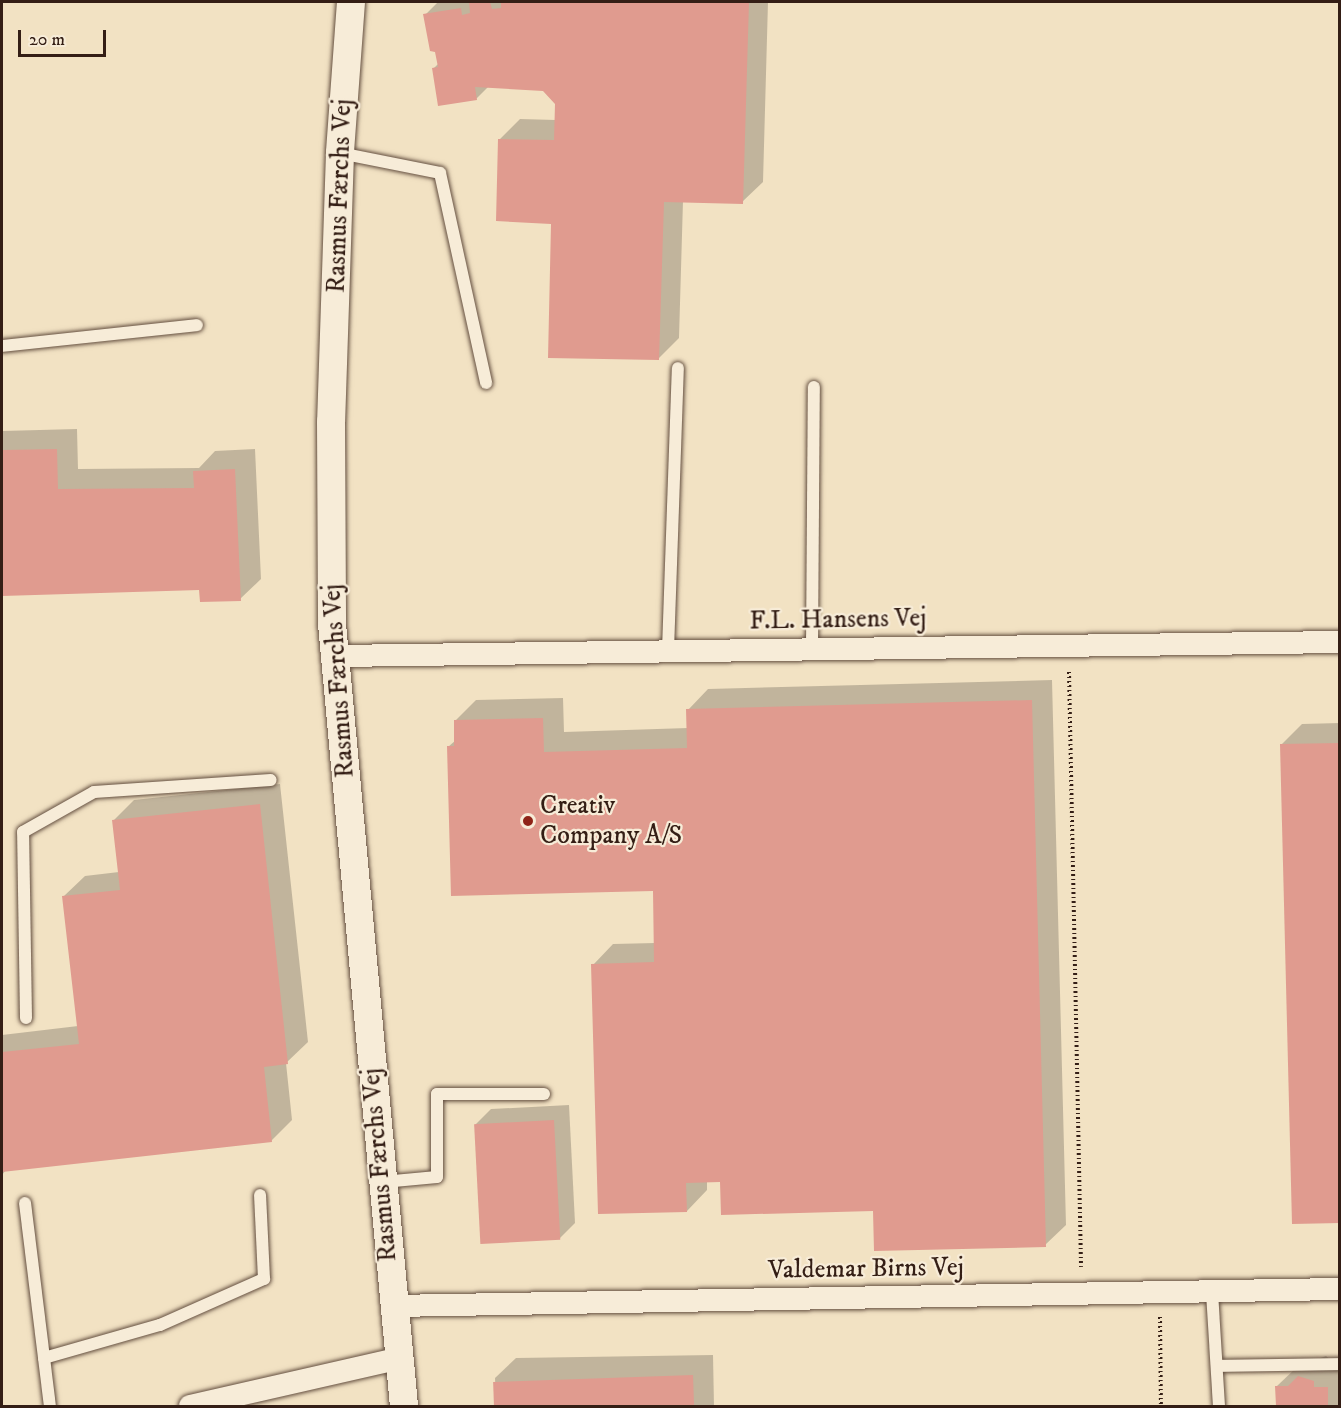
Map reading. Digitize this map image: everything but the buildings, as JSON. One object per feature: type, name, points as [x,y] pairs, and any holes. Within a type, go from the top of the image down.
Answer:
[{"type":"street","name":"Rasmus Færchs Vej","points":[[351,2],[340,153],[331,422],[332,624],[337,656],[397,1359],[404,1407]]},
{"type":"street","name":"F.L. Hansens Vej","points":[[337,656],[1340,642]]},
{"type":"street","name":"Valdemar Birns Vej","points":[[393,1306],[1340,1289]]},
{"type":"street","points":[[190,1407],[397,1359]]},
{"type":"lane","points":[[340,153],[440,173],[486,383]]},
{"type":"lane","points":[[2,346],[197,325]]},
{"type":"lane","points":[[668,650],[678,368]]},
{"type":"lane","points":[[812,649],[814,387]]},
{"type":"lane","points":[[26,1018],[23,832],[94,792],[271,780]]},
{"type":"lane","points":[[381,1182],[437,1177],[437,1094],[544,1094]]},
{"type":"lane","points":[[44,1358],[160,1325],[264,1279],[260,1195]]},
{"type":"lane","points":[[25,1203],[50,1407]]},
{"type":"lane","points":[[1212,1292],[1220,1407]]},
{"type":"lane","points":[[1217,1366],[1340,1364]]},
{"type":"path","points":[[1068,646],[1082,1295]]},
{"type":"path","points":[[1160,1293],[1161,1407]]},
{"type":"place","name":"Creativ Company A/S","points":[[528,821]]}]
